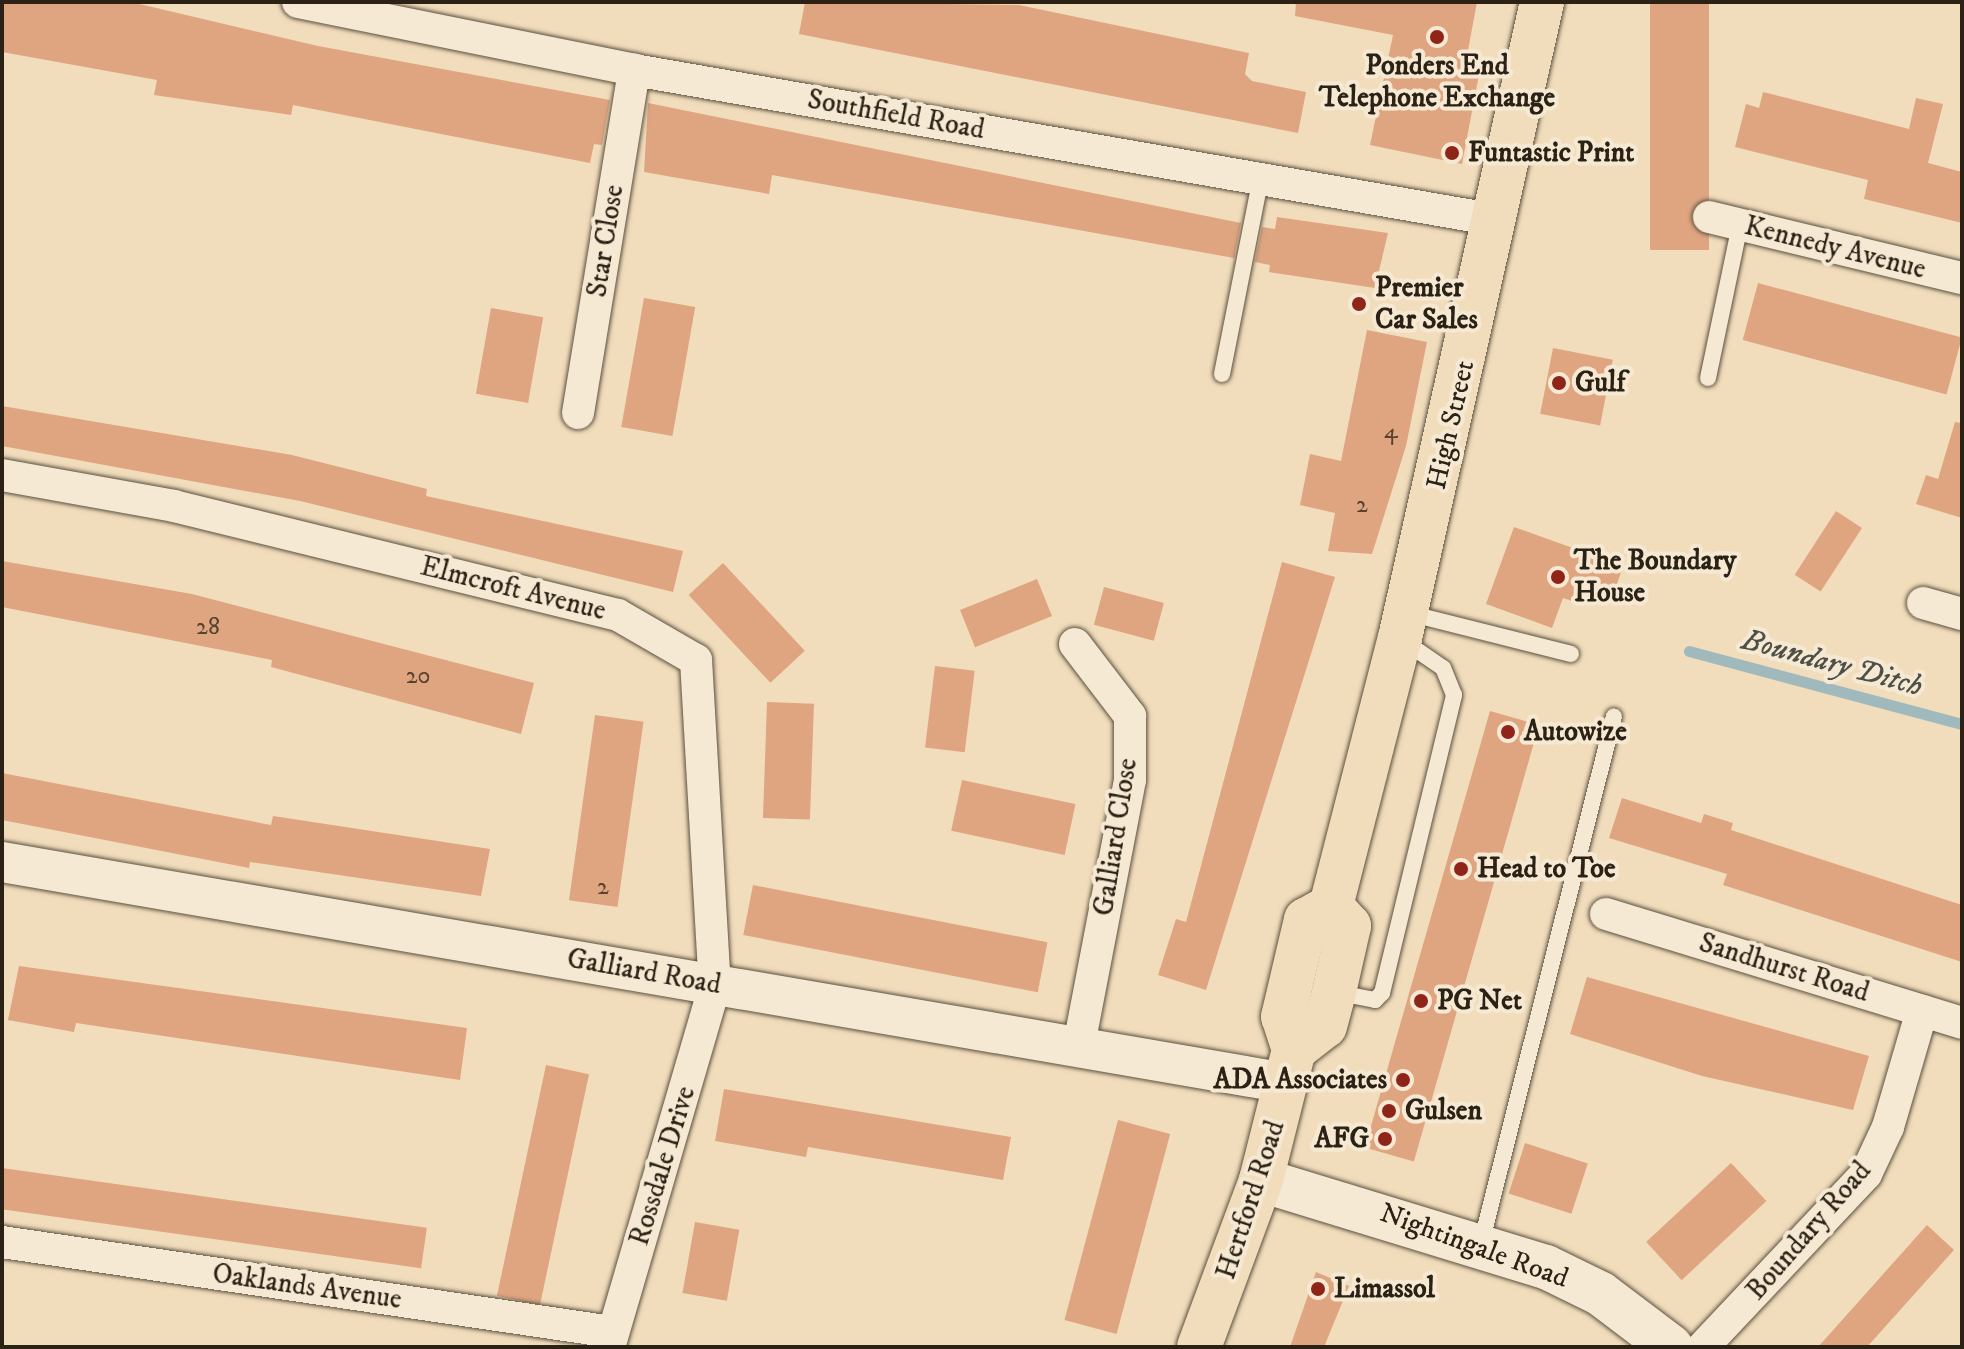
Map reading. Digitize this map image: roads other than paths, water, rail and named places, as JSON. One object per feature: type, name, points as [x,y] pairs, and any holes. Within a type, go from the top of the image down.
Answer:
[{"type":"main road","name":"High Street","points":[[1403,625],[1496,220],[1542,2]]},
{"type":"main road","points":[[1290,1067],[1325,1026],[1334,992],[1349,926],[1331,906],[1403,625]]},
{"type":"main road","name":"Hertford Road","points":[[1199,1347],[1261,1180],[1290,1067],[1283,1017],[1306,920],[1331,906]]},
{"type":"main road","name":"Nightingale Road","points":[[1261,1180],[1481,1244],[1601,1294],[1671,1347]]},
{"type":"street","name":"Southfield Road","points":[[298,2],[634,70],[1496,220]]},
{"type":"street","name":"Star Close","points":[[578,413],[634,70]]},
{"type":"street","name":"Kennedy Avenue","points":[[1724,221],[1962,278]]},
{"type":"street","name":"Elmcroft Avenue","points":[[2,475],[174,506],[618,615],[659,633],[696,660],[704,707],[715,985]]},
{"type":"street","points":[[1923,603],[1962,614]]},
{"type":"street","name":"Galliard Close","points":[[1075,644],[1130,716],[1130,764],[1079,1046]]},
{"type":"street","name":"Galliard Road","points":[[2,862],[1079,1046],[1290,1067]]},
{"type":"street","name":"Sandhurst Road","points":[[1606,914],[1962,1023]]},
{"type":"street","name":"Rossdale Drive","points":[[610,1340],[715,985]]},
{"type":"street","name":"Boundary Road","points":[[1703,1347],[1866,1174],[1888,1127],[1922,1011]]},
{"type":"street","name":"Oaklands Avenue","points":[[2,1242],[610,1340]]},
{"type":"lane","points":[[1222,374],[1261,177]]},
{"type":"lane","points":[[1708,378],[1724,221]]},
{"type":"lane","points":[[1403,625],[1571,654]]},
{"type":"lane","points":[[1334,992],[1375,1000],[1382,993],[1454,695],[1443,668],[1403,625]]},
{"type":"lane","points":[[1481,1244],[1614,716]]},
{"type":"waterway","name":"Boundary Ditch","points":[[1689,651],[1962,724]]},
{"type":"place","name":"Ponders End Telephone Exchange","points":[[1437,37]]},
{"type":"place","name":"Funtastic Print","points":[[1452,153]]},
{"type":"place","name":"Premier Car Sales","points":[[1359,304]]},
{"type":"place","name":"Gulf","points":[[1559,383]]},
{"type":"place","name":"The Boundary House","points":[[1558,577]]},
{"type":"place","name":"Autowize","points":[[1508,732]]},
{"type":"place","name":"Head to Toe","points":[[1461,869]]},
{"type":"place","name":"PG Net","points":[[1421,1001]]},
{"type":"place","name":"ADA Associates","points":[[1403,1080]]},
{"type":"place","name":"Gulsen","points":[[1389,1111]]},
{"type":"place","name":"AFG","points":[[1385,1139]]},
{"type":"place","name":"Limassol","points":[[1318,1289]]}]
